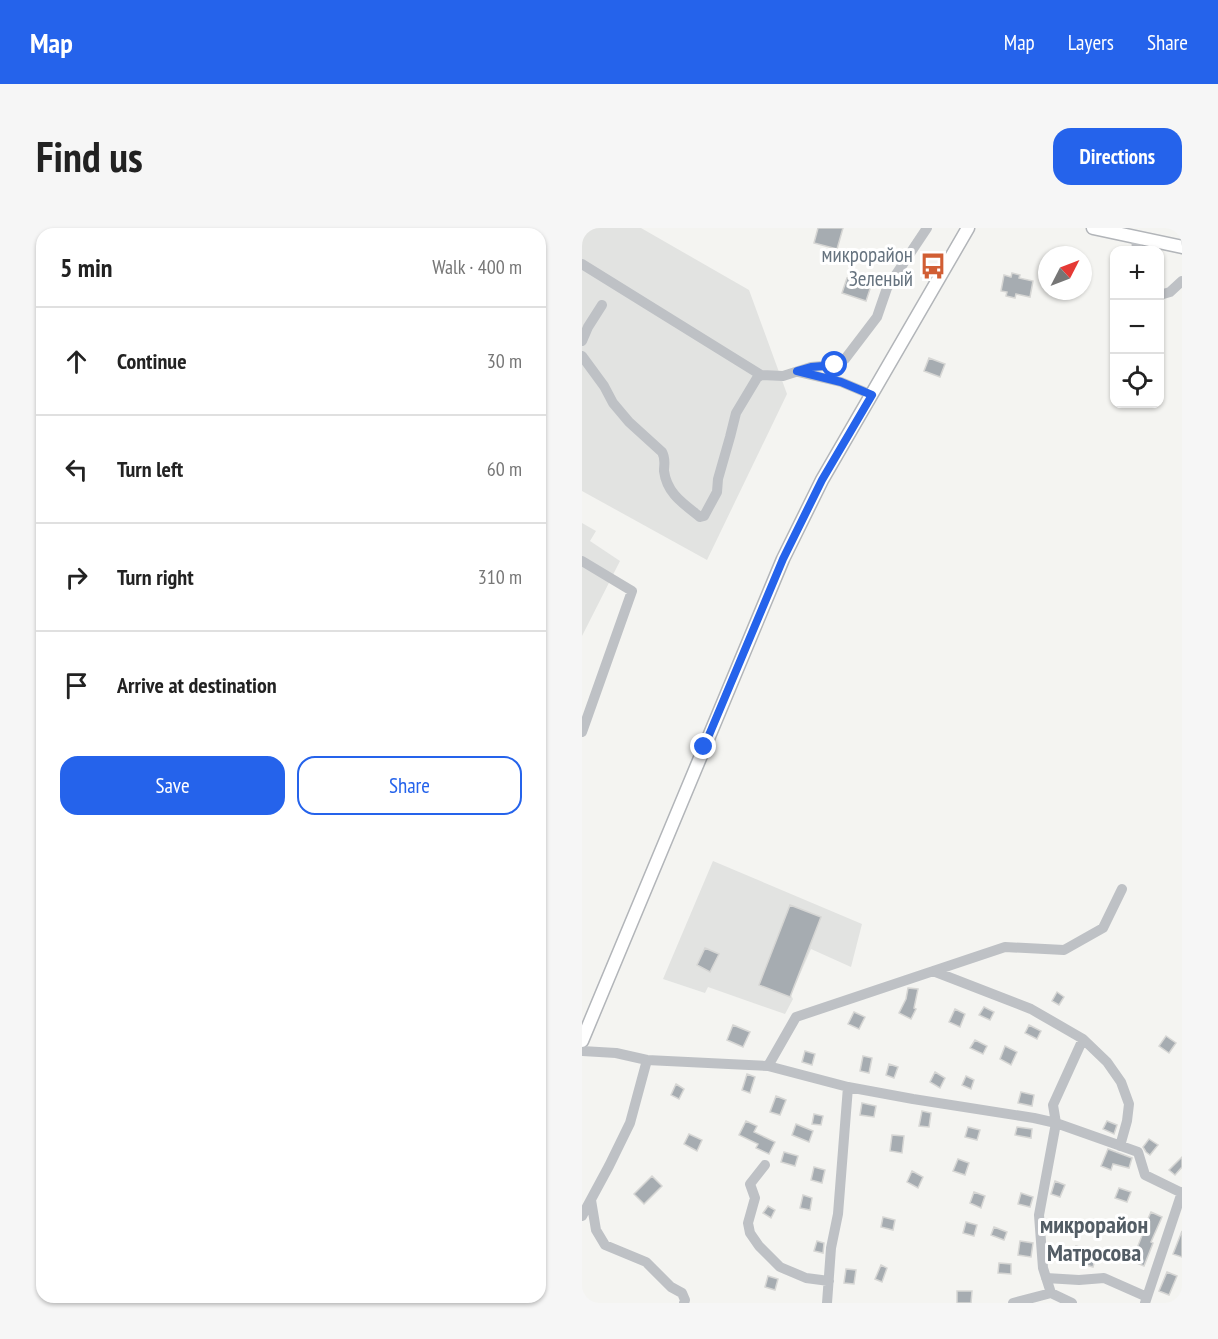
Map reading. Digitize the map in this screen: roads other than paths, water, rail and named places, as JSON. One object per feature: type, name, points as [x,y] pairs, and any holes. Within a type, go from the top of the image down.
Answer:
[{"type":"main road","points":[[582,1041],[783,559],[822,480],[968,228]]},
{"type":"main road","points":[[1093,228],[1182,247]]},
{"type":"street","points":[[582,264],[761,375],[783,376],[811,367],[835,365],[845,359],[876,317],[887,288],[927,228]]},
{"type":"street","points":[[1136,237],[1137,246]]},
{"type":"street","points":[[1164,294],[1170,292],[1182,281]]},
{"type":"street","points":[[582,341],[602,305]]},
{"type":"street","points":[[582,356],[604,386],[613,403],[629,422],[662,452],[665,457],[664,471],[668,488],[700,517],[704,516],[717,492],[718,479],[736,413],[761,375]]},
{"type":"street","points":[[797,371],[841,382],[872,395]]},
{"type":"street","points":[[582,561],[632,591],[582,732]]},
{"type":"street","points":[[768,1066],[796,1017],[1005,947],[1064,950],[1103,928],[1122,889]]},
{"type":"street","points":[[933,971],[1031,1009],[1083,1039],[1107,1062],[1121,1082],[1129,1104],[1120,1146]]},
{"type":"street","points":[[1051,1293],[1043,1268],[1039,1215],[1056,1123],[1053,1105],[1083,1039]]},
{"type":"street","points":[[582,1051],[616,1053],[647,1060],[768,1066],[848,1087],[913,1100],[1056,1123],[1138,1152],[1145,1175],[1182,1192],[1146,1300],[1104,1278],[1079,1280],[1046,1278]]},
{"type":"street","points":[[582,1216],[630,1123],[647,1060]]},
{"type":"street","points":[[827,1303],[831,1248],[838,1214],[848,1087]]},
{"type":"street","points":[[765,1165],[750,1184],[755,1198],[748,1223],[750,1233],[759,1246],[780,1267],[806,1278],[829,1281]]},
{"type":"street","points":[[591,1200],[596,1230],[605,1245],[646,1262],[671,1287],[682,1293],[684,1303]]},
{"type":"street","points":[[1013,1303],[1051,1293],[1072,1303]]},
{"type":"place","name":"микрорайон Зеленый","points":[[933,266]]},
{"type":"district","name":"микрорайон Матросова","points":[[1094,1238]]}]
